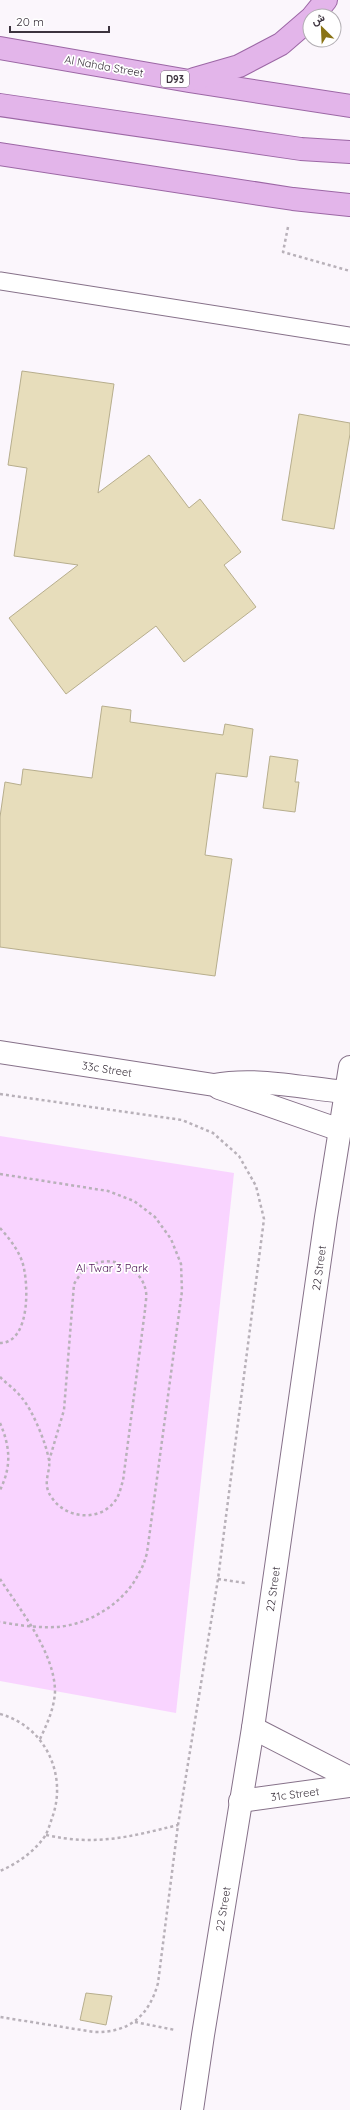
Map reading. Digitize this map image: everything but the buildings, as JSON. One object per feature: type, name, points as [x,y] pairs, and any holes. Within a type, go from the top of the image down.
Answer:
[{"type":"main road","points":[[320,8],[326,0]]},
{"type":"main road","points":[[189,81],[239,66],[281,44],[302,26]]},
{"type":"main road","name":"Al Nahda Street","points":[[0,48],[189,81],[350,106]]},
{"type":"main road","points":[[0,105],[294,148],[350,152]]},
{"type":"main road","points":[[0,154],[293,199],[350,206]]},
{"type":"street","name":"33c Street","points":[[0,1052],[214,1086],[340,1130]]},
{"type":"street","name":"22 Street","points":[[192,2110],[240,1801],[253,1728],[345,1092],[350,1067]]},
{"type":"street","name":"33c Street","points":[[214,1086],[226,1083],[260,1083],[345,1092]]},
{"type":"street","points":[[253,1728],[350,1778]]},
{"type":"street","name":"31c Street","points":[[240,1801],[350,1786]]},
{"type":"lane","points":[[0,281],[350,336]]},
{"type":"path","points":[[293,199],[283,252],[350,271]]},
{"type":"path","points":[[0,1094],[182,1120],[213,1133],[239,1156],[256,1186],[264,1219],[218,1579],[178,1825],[158,1983],[154,1998],[146,2011],[135,2022],[109,2032],[94,2032],[0,2017]]},
{"type":"path","points":[[0,1174],[108,1191],[134,1201],[156,1217],[171,1239],[181,1264],[182,1291],[148,1546],[139,1574],[123,1594],[104,1611],[81,1622],[57,1627],[31,1627],[0,1622]]},
{"type":"path","points":[[0,1228],[11,1240],[22,1261],[27,1283],[26,1308],[21,1326],[15,1338],[0,1344]]},
{"type":"path","points":[[0,1377],[22,1398],[34,1419],[49,1461],[46,1480],[52,1498],[65,1511],[84,1516],[102,1512],[116,1499],[123,1481],[146,1291],[138,1274],[122,1263],[103,1261],[86,1269],[74,1284],[64,1410],[49,1461]]},
{"type":"path","points":[[0,1423],[7,1439],[9,1463],[0,1490]]},
{"type":"path","points":[[0,1579],[41,1644],[51,1668],[55,1692],[51,1716],[40,1739]]},
{"type":"path","points":[[0,1714],[14,1718],[40,1739],[56,1769],[58,1803],[46,1835],[29,1854],[0,1871]]},
{"type":"path","points":[[46,1835],[71,1840],[102,1841],[178,1825]]},
{"type":"path","points":[[135,2022],[203,2035]]},
{"type":"green space","name":"Al Twar 3 Park","points":[[0,1136],[234,1173],[176,1713],[0,1681]]}]
